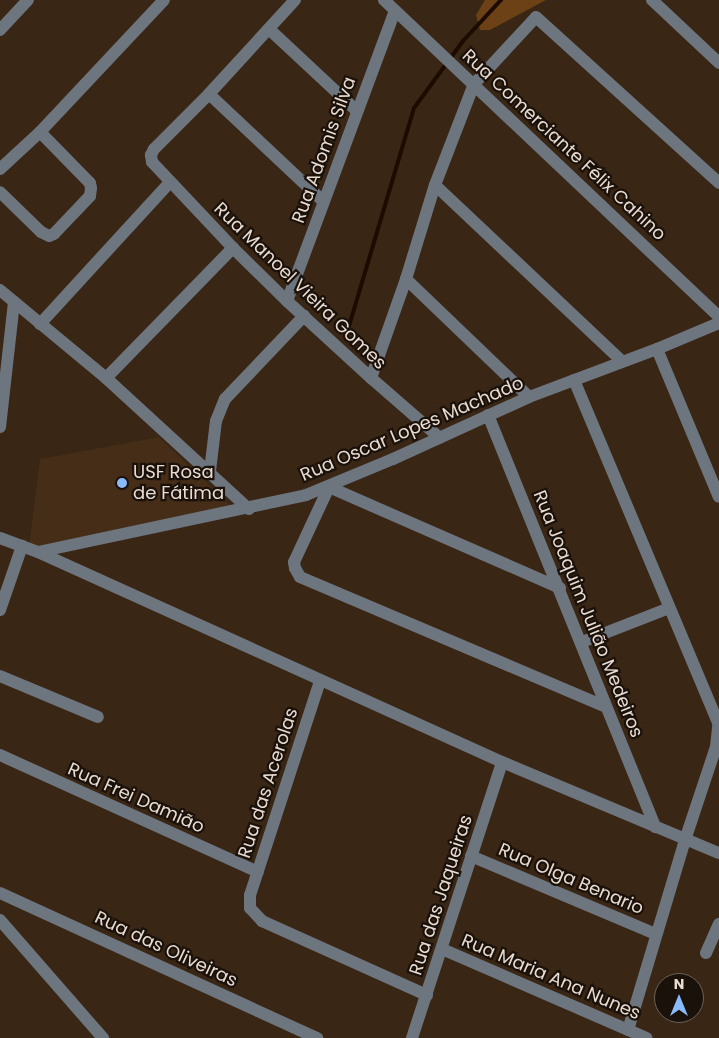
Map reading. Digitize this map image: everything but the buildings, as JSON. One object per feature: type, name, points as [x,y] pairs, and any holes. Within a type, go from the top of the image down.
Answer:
[{"type":"street","points":[[0,30],[28,0]]},
{"type":"street","points":[[0,169],[40,132],[164,0]]},
{"type":"street","points":[[295,0],[209,94],[323,201]]},
{"type":"street","name":"Rua Comerciante Félix Cahino","points":[[384,0],[719,317]]},
{"type":"street","points":[[652,0],[719,63]]},
{"type":"street","name":"Rua Adomis Silva","points":[[287,301],[395,11]]},
{"type":"street","points":[[371,378],[406,279],[435,185],[474,84],[536,17],[719,183]]},
{"type":"street","points":[[270,29],[357,111]]},
{"type":"street","name":"Rua Manoel Vieira Gomes","points":[[209,94],[154,149],[151,154],[152,162],[169,183],[287,301],[440,438]]},
{"type":"street","points":[[0,192],[41,232],[49,236],[54,234],[90,196],[90,183],[40,132]]},
{"type":"street","points":[[40,324],[169,183]]},
{"type":"street","points":[[435,185],[622,361]]},
{"type":"street","points":[[106,378],[233,248]]},
{"type":"street","points":[[406,279],[529,397]]},
{"type":"street","points":[[0,290],[106,378],[249,508]]},
{"type":"street","points":[[0,427],[14,302]]},
{"type":"street","points":[[210,471],[216,421],[225,399],[304,316]]},
{"type":"street","name":"Rua Oscar Lopes Machado","points":[[38,552],[249,508],[329,487],[529,397],[657,349],[719,323]]},
{"type":"street","points":[[657,349],[719,497]]},
{"type":"street","points":[[574,380],[718,720],[718,747],[685,840],[628,1030]]},
{"type":"street","name":"Rua Joaquim Julião Medeiros","points":[[488,415],[582,642],[606,707],[655,827]]},
{"type":"street","points":[[560,588],[329,487],[294,562],[296,573],[300,577],[606,707]]},
{"type":"street","points":[[0,538],[38,552],[502,762],[719,853]]},
{"type":"street","points":[[0,610],[22,546]]},
{"type":"street","points":[[582,642],[669,608]]},
{"type":"street","points":[[0,676],[98,717]]},
{"type":"street","name":"Rua das Acerolas","points":[[320,681],[250,895],[250,908],[262,921],[427,995]]},
{"type":"street","name":"Rua Frei Damião","points":[[0,755],[258,872]]},
{"type":"street","name":"Rua das Jaqueiras","points":[[412,1038],[502,762]]},
{"type":"street","name":"Rua Olga Benario","points":[[472,856],[656,934]]},
{"type":"street","name":"Rua das Oliveiras","points":[[0,893],[317,1038]]},
{"type":"street","points":[[0,920],[103,1038]]},
{"type":"street","points":[[706,953],[719,924]]},
{"type":"street","name":"Rua Maria Ana Nunes","points":[[442,949],[647,1038]]},
{"type":"shaded area","points":[[485,0],[546,0],[490,30],[480,30],[476,15]]},
{"type":"shaded area","name":"USF Rosa de Fátima","points":[[159,437],[231,506],[29,548],[40,459]]},
{"type":"waterway","points":[[349,326],[414,108],[463,41],[501,0]]},
{"type":"place","name":"USF Rosa de Fátima","points":[[122,483]]}]
